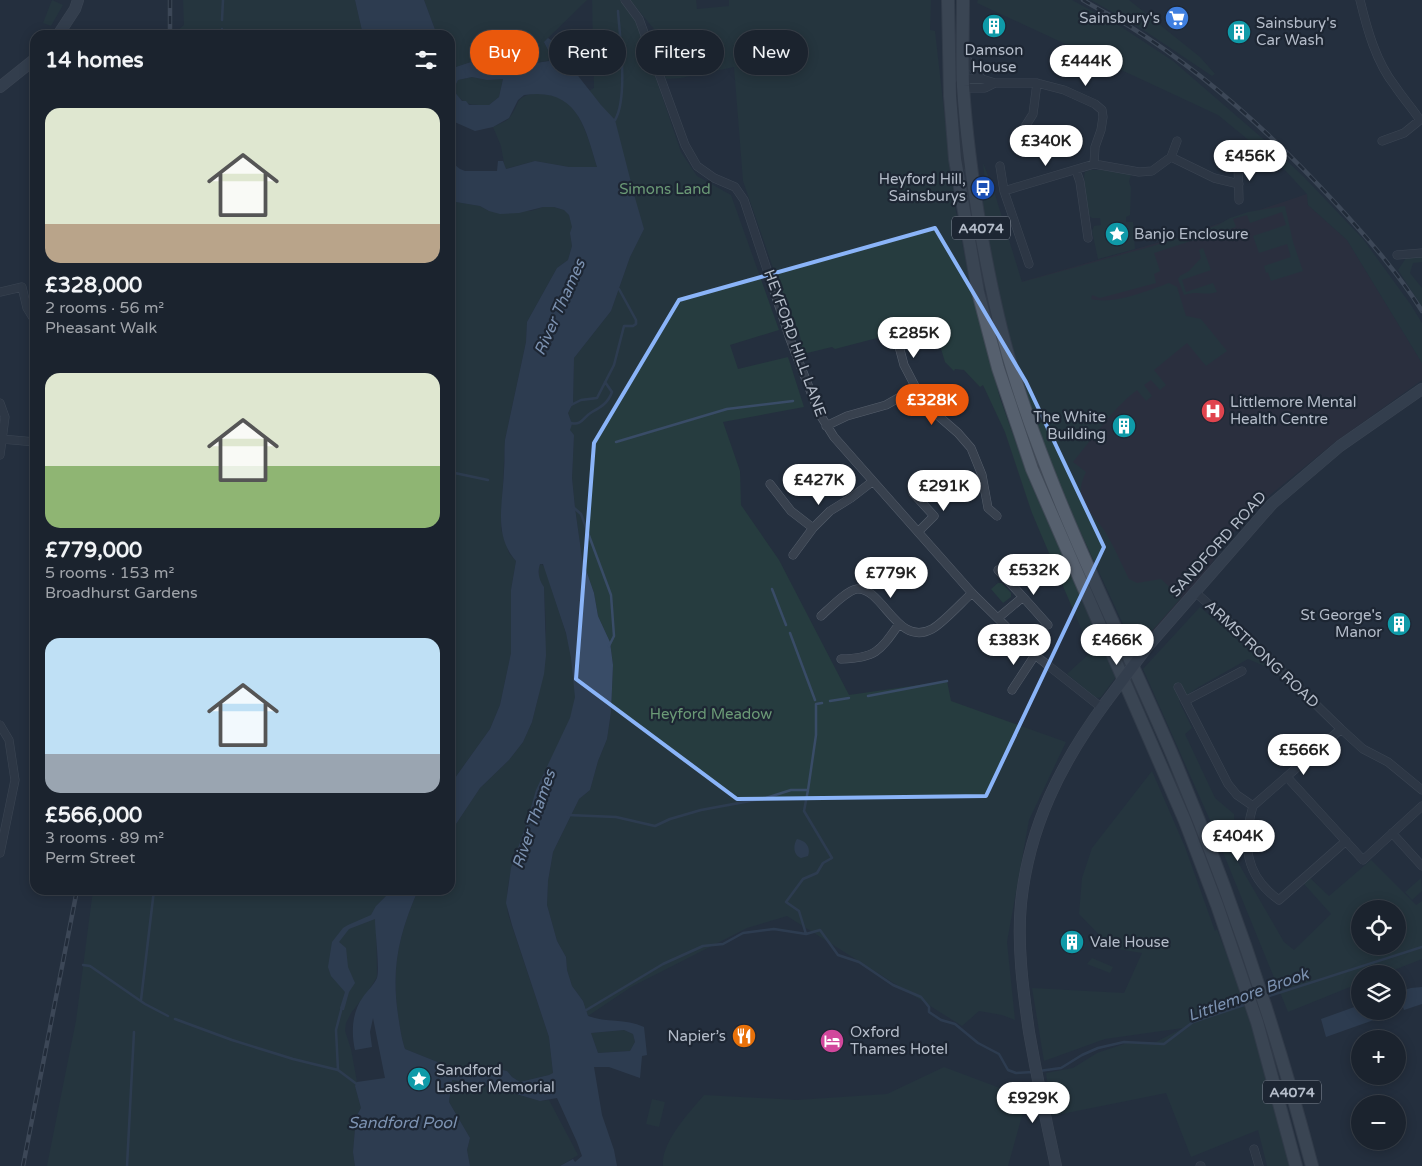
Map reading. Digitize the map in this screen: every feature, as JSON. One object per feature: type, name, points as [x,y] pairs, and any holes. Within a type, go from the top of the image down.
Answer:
[{"type":"main road","name":"A4074","points":[[948,0],[973,186],[991,286],[1011,365],[1044,459],[1078,543],[1171,752],[1233,908],[1260,986],[1264,1020],[1296,1166]]},
{"type":"main road","name":"A4074","points":[[963,0],[963,52],[958,85],[958,177],[978,292],[998,368],[1032,469],[1185,821],[1218,905],[1247,989],[1264,1020],[1295,1101],[1312,1166]]},
{"type":"main road","points":[[1295,1101],[1320,1166]]},
{"type":"street","points":[[61,30],[75,9],[78,0]]},
{"type":"street","name":"HEYFORD HILL LANE","points":[[625,0],[639,19],[685,145],[697,166],[714,178],[735,187],[744,200],[791,342],[818,413],[834,438],[972,593],[1035,655],[1104,705]]},
{"type":"street","points":[[1360,0],[1371,39],[1381,64],[1420,120],[1404,133],[1382,141]]},
{"type":"street","points":[[963,52],[971,66],[982,79],[995,84]]},
{"type":"street","points":[[0,87],[30,63]]},
{"type":"street","points":[[958,85],[982,79]]},
{"type":"street","points":[[958,85],[985,88],[995,84],[1037,83],[1064,90],[1095,104],[1102,110],[1104,117],[1102,130],[1095,147],[1094,164]]},
{"type":"street","points":[[1021,133],[1033,114],[1037,83]]},
{"type":"street","points":[[1004,191],[1094,164],[1139,172],[1157,168],[1171,156],[1177,141]]},
{"type":"street","points":[[1171,156],[1214,178],[1238,184]]},
{"type":"street","points":[[1238,164],[1239,200]]},
{"type":"street","points":[[1000,166],[1004,191],[1029,264]]},
{"type":"street","points":[[1076,170],[1080,182],[1088,238]]},
{"type":"street","points":[[1397,255],[1422,252]]},
{"type":"street","points":[[0,292],[22,287],[30,313]]},
{"type":"street","points":[[896,336],[904,364],[916,388],[935,413],[958,433],[971,448],[982,475],[988,508],[997,516]]},
{"type":"street","points":[[826,426],[847,416],[886,405],[916,388]]},
{"type":"street","name":"SANDFORD ROAD","points":[[1056,1166],[1034,1062],[1023,984],[1020,945],[1021,903],[1029,857],[1043,812],[1057,779],[1072,752],[1104,705],[1148,646],[1272,504],[1340,446],[1422,389]]},
{"type":"street","points":[[0,403],[5,417],[0,455]]},
{"type":"street","points":[[2,439],[30,442]]},
{"type":"street","points":[[793,555],[813,528],[830,511],[874,481]]},
{"type":"street","points":[[770,484],[791,511],[813,528]]},
{"type":"street","points":[[913,492],[934,516],[918,532]]},
{"type":"street","points":[[998,570],[1048,625]]},
{"type":"street","points":[[821,616],[849,592],[858,589],[869,592],[899,624],[912,632],[920,632],[933,629],[972,593]]},
{"type":"street","name":"ARMSTRONG ROAD","points":[[1195,592],[1258,648],[1363,749],[1388,762],[1422,790]]},
{"type":"street","points":[[998,618],[1023,597]]},
{"type":"street","points":[[842,659],[861,659],[872,654],[883,646],[899,624]]},
{"type":"street","points":[[1012,690],[1035,655]]},
{"type":"street","points":[[1185,701],[1242,671]]},
{"type":"street","points":[[1178,687],[1228,784],[1237,795],[1253,806]]},
{"type":"street","points":[[0,725],[8,740],[15,780],[0,853]]},
{"type":"street","points":[[1341,729],[1253,806],[1248,824],[1246,844],[1250,862],[1259,882],[1279,900],[1346,841]]},
{"type":"street","points":[[1287,777],[1363,860],[1422,806]]},
{"type":"street","points":[[1392,833],[1422,866]]},
{"type":"street","points":[[1254,1149],[1259,1166]]},
{"type":"highlighted area","points":[[935,228],[1026,382],[1104,547],[986,796],[737,799],[576,679],[594,443],[679,300]]},
{"type":"shaded area","name":"Littlemore Mental Health Centre","points":[[1307,194],[1308,205],[1347,240],[1422,363],[1422,380],[1335,442],[1264,500],[1228,539],[1198,583],[1149,639],[1086,517],[1021,282],[1185,235]]},
{"type":"green space","points":[[52,0],[63,5],[51,26],[43,23]]},
{"type":"green space","points":[[183,0],[355,0],[362,30],[178,30],[184,25]]},
{"type":"green space","points":[[424,0],[587,0],[556,30],[549,30],[549,37],[544,42],[549,52],[549,60],[539,62],[539,30],[470,30],[470,62],[456,67],[455,30],[435,30]]},
{"type":"green space","points":[[592,0],[622,0],[636,20],[639,30],[636,30],[636,75],[655,75],[681,152],[697,176],[731,195],[779,330],[730,345],[738,369],[788,357],[804,407],[723,422],[740,471],[741,505],[779,560],[849,695],[947,681],[951,701],[1066,742],[1029,820],[1007,942],[1015,1020],[1002,1015],[979,1011],[962,1026],[787,916],[747,928],[631,987],[588,1016],[583,1001],[572,986],[567,970],[566,957],[557,941],[547,905],[548,881],[553,852],[579,799],[590,790],[598,761],[607,739],[611,712],[613,665],[610,642],[598,616],[594,593],[582,558],[572,478],[574,435],[569,430],[572,424],[568,413],[573,403],[574,358],[611,311],[630,257],[644,229],[601,105],[589,91],[594,88],[594,75],[626,75],[626,30],[593,30]]},
{"type":"green space","points":[[630,0],[696,0],[697,9],[729,6],[729,0],[931,0],[930,30],[935,31],[955,207],[972,292],[1000,398],[1028,477],[1116,677],[1101,697],[1095,697],[1067,674],[1091,652],[1032,513],[1005,432],[983,385],[980,387],[964,370],[955,369],[954,371],[945,362],[938,339],[925,325],[906,330],[903,326],[883,333],[881,337],[835,349],[832,347],[803,354],[800,336],[772,265],[743,181],[735,75],[808,75],[808,30],[734,30],[734,67],[724,69],[724,30],[654,29]]},
{"type":"green space","points":[[978,0],[1072,0],[1120,26],[1173,61],[1269,144],[1304,177],[1363,239],[1422,323],[1422,363],[1347,240],[1308,205],[1307,194],[1284,169],[1218,115],[977,3]]},
{"type":"green space","points":[[1091,0],[1129,0],[1200,57],[1215,74],[1212,76],[1142,29]]},
{"type":"green space","points":[[665,75],[695,75],[681,78],[666,79]]},
{"type":"green space","points":[[472,77],[487,80],[503,79],[499,97],[489,105],[468,104],[464,102],[455,92],[458,80]]},
{"type":"green space","points":[[533,94],[555,96],[568,103],[585,129],[597,167],[569,167],[535,161],[505,169],[501,146],[493,127],[509,119],[520,99]]},
{"type":"green space","points":[[983,163],[993,188],[1022,282],[1153,246],[1218,225],[1230,218],[1248,212],[1285,206],[1293,242],[1303,271],[1271,281],[1264,266],[1291,257],[1287,244],[1259,253],[1253,236],[1286,225],[1282,212],[1250,223],[1247,215],[1233,219],[1236,227],[1225,231],[1227,235],[1218,238],[1215,229],[1196,235],[1197,239],[1154,253],[1160,271],[1154,274],[1156,283],[1100,298],[1092,295],[1091,299],[1120,299],[1169,283],[1177,287],[1186,316],[1201,319],[1227,351],[1206,366],[1187,343],[1154,370],[1166,385],[1160,390],[1151,380],[1144,385],[1152,396],[1146,401],[1137,390],[1111,415],[1073,462],[1086,472],[1082,481],[1081,495],[1089,511],[1108,536],[1129,579],[1137,583],[1161,579],[1181,598],[1135,650],[1073,516],[1042,440],[1011,344],[984,226],[983,194],[986,192]]},
{"type":"green space","points":[[1090,170],[1131,175],[1129,181],[1131,188],[1130,215],[1126,217],[1126,222],[1133,222],[1135,249],[1098,259],[1092,231],[1094,226],[1101,225],[1100,218],[1092,218],[1088,215],[1084,177],[1085,172]]},
{"type":"green space","points":[[455,202],[480,206],[489,211],[531,211],[543,207],[554,207],[564,210],[569,215],[573,227],[570,233],[572,246],[568,260],[557,268],[527,322],[526,342],[505,440],[501,529],[509,553],[516,561],[511,590],[511,653],[500,705],[490,729],[455,778]]},
{"type":"green space","points":[[1203,248],[1211,270],[1182,280],[1186,292],[1213,283],[1217,292],[1184,295],[1178,279],[1189,271],[1201,258],[1199,250]]},
{"type":"green space","points":[[1422,255],[1422,262],[1413,263],[1410,273],[1422,288],[1422,307],[1398,270],[1406,258]]},
{"type":"green space","points":[[541,564],[545,567],[570,648],[575,681],[575,697],[568,725],[537,791],[514,860],[507,892],[508,914],[549,1037],[553,1073],[520,1082],[507,1071],[475,1064],[466,1068],[455,1069],[405,1049],[396,998],[396,966],[401,936],[416,895],[455,895],[455,826],[480,788],[509,760],[523,742],[532,722],[538,698],[546,630],[544,587],[539,580],[539,567]]},
{"type":"green space","points":[[998,583],[1002,583],[1011,593],[1011,597],[1003,603],[991,589]]},
{"type":"green space","points":[[1200,607],[1271,669],[1248,659],[1197,688],[1179,701],[1192,728],[1185,734],[1215,798],[1234,814],[1236,859],[1284,942],[1294,950],[1331,914],[1304,884],[1310,878],[1329,896],[1371,860],[1416,905],[1422,901],[1422,959],[1406,965],[1351,965],[1351,987],[1288,1012],[1209,818],[1143,669]]},
{"type":"green space","points":[[1152,771],[1185,847],[1215,931],[1217,929],[1249,1014],[1290,1166],[1267,1166],[1258,1130],[1191,1157],[1166,1093],[1052,1116],[1046,1073],[1073,1068],[1097,1053],[1127,1043],[1156,1042],[1183,1028],[1105,1039],[1044,1061],[1032,988],[1124,993],[1142,953],[1112,948],[1079,914],[1082,878],[1092,848]]},
{"type":"green space","points":[[1421,878],[1422,891],[1412,900],[1405,892]]},
{"type":"green space","points":[[92,895],[386,895],[376,906],[377,977],[351,1013],[346,1023],[345,1031],[351,1049],[357,1082],[355,1086],[361,1108],[352,1124],[355,1129],[353,1152],[355,1166],[47,1166],[76,1021]]},
{"type":"green space","points":[[1092,958],[1113,967],[1110,973],[1087,964]]},
{"type":"green space","points":[[624,1030],[633,1034],[635,1042],[630,1051],[598,1053],[591,1033]]},
{"type":"green space","points":[[944,1067],[1027,1098],[1008,1166],[663,1166],[666,1147],[671,1138],[704,1095],[797,1100],[887,1094]]},
{"type":"green space","points":[[452,1080],[482,1084],[540,1101],[549,1100],[578,1155],[560,1166],[470,1166],[467,1150],[470,1138],[449,1102]]},
{"type":"green space","points":[[652,1099],[665,1102],[659,1127],[646,1124]]},
{"type":"water","points":[[355,0],[424,0],[435,30],[362,30]]},
{"type":"water","points":[[549,39],[549,52],[544,42]]},
{"type":"water","points":[[549,61],[549,75],[577,75],[615,120],[644,229],[630,257],[611,311],[574,358],[573,403],[568,413],[572,424],[570,430],[574,435],[572,478],[575,508],[582,558],[594,593],[598,616],[610,642],[613,665],[611,712],[607,739],[598,761],[590,790],[579,799],[553,852],[548,881],[547,905],[557,941],[566,957],[567,970],[572,986],[583,1001],[588,1016],[630,1022],[644,1027],[647,1055],[642,1056],[640,1078],[609,1067],[594,1067],[602,1115],[614,1150],[617,1166],[560,1166],[573,1159],[575,1162],[582,1156],[557,1098],[540,1101],[482,1084],[452,1080],[449,1102],[470,1138],[467,1150],[470,1166],[355,1166],[353,1152],[355,1129],[352,1124],[361,1108],[355,1086],[357,1082],[385,1078],[373,1018],[370,1032],[372,1047],[355,1050],[353,1036],[353,1022],[359,1003],[374,983],[378,973],[375,919],[349,929],[339,942],[346,948],[348,967],[355,983],[349,992],[344,1010],[340,1008],[345,992],[331,976],[328,967],[332,942],[343,928],[371,915],[376,906],[386,895],[416,895],[401,936],[396,966],[396,998],[405,1049],[455,1069],[466,1068],[475,1064],[507,1071],[520,1082],[553,1073],[549,1037],[506,903],[511,868],[536,790],[570,718],[575,697],[566,633],[543,564],[540,564],[539,573],[544,587],[546,655],[544,674],[532,722],[523,742],[509,760],[480,788],[455,826],[455,778],[490,729],[500,705],[511,653],[511,590],[516,561],[504,540],[501,507],[505,440],[526,342],[527,322],[557,268],[568,260],[572,246],[570,233],[572,227],[569,215],[564,210],[554,207],[500,214],[480,206],[455,202],[455,165],[465,171],[497,171],[498,161],[503,161],[506,169],[535,161],[569,167],[597,167],[583,124],[567,103],[556,97],[542,94],[524,95],[518,100],[509,118],[493,127],[475,131],[455,122],[455,92],[462,101],[466,101],[469,105],[489,105],[499,97],[503,79],[487,80],[472,77],[458,80],[455,86],[455,66],[470,62],[470,75],[539,75],[539,63]],"holes":[[[624,1030],[633,1034],[635,1042],[630,1051],[598,1053],[591,1033]]]},
{"type":"water","points":[[797,839],[807,845],[809,850],[808,856],[801,858],[796,855],[794,847]]},
{"type":"water","points":[[1422,987],[1422,1004],[1406,1009],[1406,990]]},
{"type":"water","points":[[1351,1008],[1351,1020],[1374,1020],[1326,1037],[1321,1019]]},
{"type":"waterway","points":[[222,20],[223,0]]},
{"type":"waterway","points":[[615,120],[619,110],[622,83],[618,11]]},
{"type":"waterway","points":[[571,405],[581,400],[597,398],[614,365],[624,326],[636,324],[636,320],[619,289]]},
{"type":"waterway","points":[[571,423],[580,422],[606,402],[612,392],[605,382]]},
{"type":"waterway","points":[[616,442],[727,409],[793,401]]},
{"type":"waterway","points":[[455,473],[488,480]]},
{"type":"waterway","points":[[573,507],[581,514],[611,595],[614,636],[609,646]]},
{"type":"waterway","points":[[772,589],[786,625]]},
{"type":"waterway","points":[[790,633],[815,700]]},
{"type":"waterway","points":[[868,696],[947,681]]},
{"type":"waterway","points":[[830,701],[849,698]]},
{"type":"waterway","points":[[808,790],[816,735],[816,704],[822,703]]},
{"type":"waterway","name":"Littlemore Brook","points":[[568,815],[616,817],[655,826],[670,819],[701,810],[766,798],[791,790],[808,790],[804,811],[832,858],[823,863],[817,873],[803,879],[786,902],[799,911],[806,934],[820,930],[838,955],[859,962],[893,985],[921,997],[929,1007],[929,1012],[941,1020],[955,1024],[978,1043],[999,1054],[1008,1070],[1016,1073],[1033,1072]]},
{"type":"waterway","points":[[141,1000],[153,895]]},
{"type":"waterway","points":[[583,1012],[663,964],[703,946],[723,944],[743,933],[774,929],[806,934]]},
{"type":"waterway","name":"Littlemore Brook","points":[[1266,997],[1422,947]]},
{"type":"waterway","points":[[83,965],[90,966],[145,1004],[168,1016]]},
{"type":"waterway","name":"Littlemore Brook","points":[[1039,1071],[1061,1068],[1098,1048],[1124,1042],[1164,1044],[1193,1022],[1247,1004]]},
{"type":"waterway","points":[[338,1070],[336,1030],[342,1007]]},
{"type":"waterway","points":[[175,1019],[232,1040],[293,1059],[338,1070],[358,1085]]},
{"type":"waterway","points":[[127,1166],[134,1032]]},
{"type":"railway","points":[[170,0],[170,30]]},
{"type":"railway","points":[[1083,0],[1158,45],[1240,109],[1291,157],[1361,232],[1393,270],[1422,311]]},
{"type":"railway","points":[[23,1166],[76,895]]},
{"type":"place","name":"Sainsbury's","points":[[1177,18]]},
{"type":"place","name":"Damson House","points":[[994,26]]},
{"type":"place","name":"Sainsbury's Car Wash","points":[[1239,32]]},
{"type":"place","name":"Heyford Hill, Sainsburys","points":[[983,188]]},
{"type":"place","name":"Banjo Enclosure","points":[[1117,234]]},
{"type":"place","name":"Littlemore Mental Health Centre","points":[[1213,411]]},
{"type":"place","name":"The White Building","points":[[1124,426]]},
{"type":"place","name":"St George's Manor","points":[[1399,624]]},
{"type":"place","name":"Vale House","points":[[1072,942]]},
{"type":"place","name":"Napier’s","points":[[744,1036]]},
{"type":"place","name":"Oxford Thames Hotel","points":[[832,1041]]},
{"type":"place","name":"Sandford Lasher Memorial","points":[[419,1079]]},
{"type":"park label","name":"Simons Land","points":[[665,189]]},
{"type":"park label","name":"Heyford Meadow","points":[[711,714]]},
{"type":"water label","name":"River Thames","points":[[559,307]]},
{"type":"water label","name":"River Thames","points":[[533,819]]},
{"type":"water label","name":"Sandford Pool","points":[[402,1122]]}]
